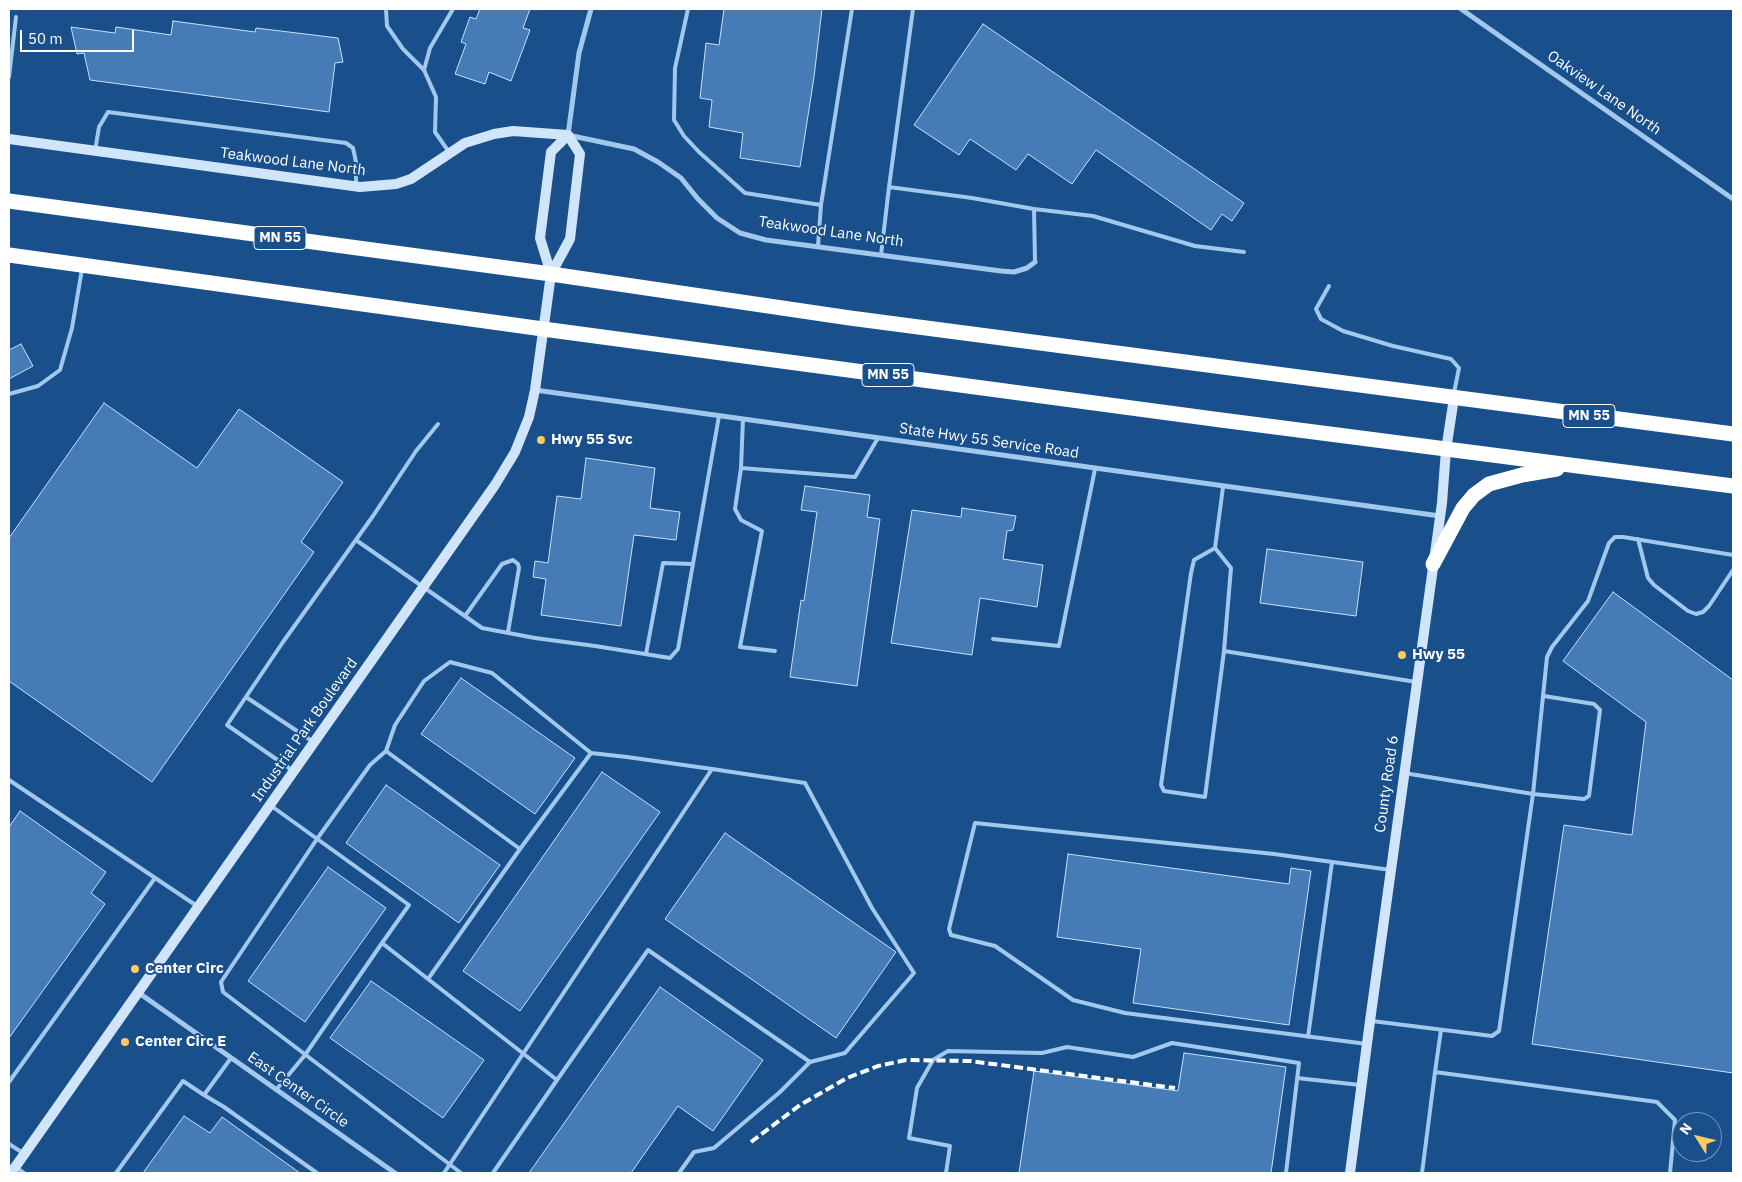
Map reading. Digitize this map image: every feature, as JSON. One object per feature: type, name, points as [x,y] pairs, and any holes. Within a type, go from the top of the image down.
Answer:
[{"type":"highway","name":"MN 55","points":[[9,201],[551,274],[850,318],[1733,434]]},
{"type":"highway","name":"MN 55","points":[[9,255],[543,329],[1446,450],[1733,486]]},
{"type":"highway","points":[[1433,564],[1462,508],[1474,495],[1489,484],[1522,475],[1573,466]]},
{"type":"street","points":[[568,135],[579,53],[590,9]]},
{"type":"street","name":"Oakview Lane North","points":[[1461,9],[1733,199]]},
{"type":"street","name":"Teakwood Lane North","points":[[9,139],[356,186],[382,186],[396,184],[419,174],[465,142],[513,131],[568,135],[634,149],[658,162],[681,178],[717,218],[740,233],[766,240],[1014,272],[1026,268],[1035,262]]},
{"type":"street","name":"Industrial Park Boulevard","points":[[17,1171],[24,1154],[495,485],[515,452],[529,417],[535,390],[551,274],[570,239],[580,154],[568,135],[551,152],[540,238],[551,274]]},
{"type":"street","name":"State Hwy 55 Service Road","points":[[535,390],[1440,516]]},
{"type":"street","name":"County Road 6","points":[[1350,1173],[1440,516],[1446,450],[1454,398]]},
{"type":"street","name":"East Center Circle","points":[[139,993],[395,1173]]},
{"type":"lane","points":[[386,9],[387,26],[403,49],[424,70],[436,97],[435,132],[449,152]]},
{"type":"lane","points":[[424,70],[430,48],[453,9]]},
{"type":"lane","points":[[688,9],[675,68],[674,120],[684,136],[745,193],[821,205]]},
{"type":"lane","points":[[818,246],[821,205],[852,9]]},
{"type":"lane","points":[[881,255],[913,9]]},
{"type":"lane","points":[[9,77],[16,17]]},
{"type":"lane","points":[[95,151],[99,127],[108,112],[346,143],[353,148],[356,162],[356,186]]},
{"type":"lane","points":[[889,187],[1093,216],[1195,246],[1244,252]]},
{"type":"lane","points":[[1034,209],[1035,262]]},
{"type":"lane","points":[[9,394],[38,386],[60,370],[72,328],[82,265]]},
{"type":"lane","points":[[1329,286],[1316,309],[1321,318],[1351,334],[1451,359],[1459,368],[1454,398]]},
{"type":"lane","points":[[356,540],[482,628],[535,638],[670,658],[678,649],[719,416]]},
{"type":"lane","points":[[743,419],[741,468],[735,509],[741,520],[762,531],[740,647],[775,651]]},
{"type":"lane","points":[[294,771],[227,725],[416,451],[438,424]]},
{"type":"lane","points":[[741,468],[855,477],[878,438]]},
{"type":"lane","points":[[992,639],[1060,646],[1095,468]]},
{"type":"lane","points":[[1215,548],[1194,560],[1191,573],[1161,784],[1164,791],[1205,796],[1224,651],[1231,568],[1215,548],[1223,487]]},
{"type":"lane","points":[[1370,1021],[1492,1036],[1499,1031],[1533,794],[1547,657],[1552,647],[1588,601],[1609,543],[1615,537],[1733,555]]},
{"type":"lane","points":[[1638,539],[1648,578],[1681,607],[1696,614],[1703,612],[1710,606],[1733,570]]},
{"type":"lane","points":[[465,616],[502,564],[514,560],[518,564],[519,573],[508,632]]},
{"type":"lane","points":[[646,654],[663,563],[693,564]]},
{"type":"lane","points":[[1224,651],[1417,682]]},
{"type":"lane","points":[[461,1173],[223,992],[221,982],[317,839],[370,765],[386,751],[394,725],[424,681],[450,662],[492,673],[591,753],[806,783],[872,908],[914,973],[845,1053],[810,1062],[780,1092],[714,1148],[694,1152],[680,1173]]},
{"type":"lane","points":[[1404,773],[1533,794],[1584,799],[1589,796],[1600,710],[1594,704],[1544,696]]},
{"type":"lane","points":[[246,697],[314,743]]},
{"type":"lane","points":[[386,751],[520,848]]},
{"type":"lane","points":[[428,979],[520,848],[591,753]]},
{"type":"lane","points":[[444,1173],[712,769]]},
{"type":"lane","points":[[9,780],[199,907]]},
{"type":"lane","points":[[270,805],[408,905],[305,1055],[276,1090]]},
{"type":"lane","points":[[1367,1044],[1125,1013],[1073,1000],[994,946],[951,934],[949,929],[975,824],[1274,854],[1390,870]]},
{"type":"lane","points":[[1308,1037],[1332,862]]},
{"type":"lane","points":[[9,1082],[155,878]]},
{"type":"lane","points":[[382,943],[557,1080]]},
{"type":"lane","points":[[493,1173],[648,950],[810,1062]]},
{"type":"lane","points":[[1422,1173],[1441,1030]]},
{"type":"lane","points":[[946,1173],[950,1146],[909,1138],[917,1088],[933,1060],[948,1051],[1042,1053],[1067,1047],[1133,1057],[1172,1043],[1299,1063],[1286,1173]]},
{"type":"lane","points":[[204,1095],[231,1058]]},
{"type":"lane","points":[[1435,1072],[1657,1102],[1675,1120],[1670,1173]]},
{"type":"lane","points":[[1298,1078],[1362,1085]]},
{"type":"lane","points":[[116,1173],[183,1082],[224,1107],[317,1173]]},
{"type":"lane","points":[[9,1144],[24,1154]]},
{"type":"building","points":[[480,9],[530,9],[523,28],[530,30],[511,81],[489,72],[485,84],[455,74],[466,44],[461,42],[470,17],[476,19]]},
{"type":"building","points":[[724,9],[822,9],[800,167],[740,158],[743,133],[709,127],[712,100],[700,98],[706,43],[719,45]]},
{"type":"building","points":[[173,21],[255,32],[256,28],[338,38],[343,62],[335,63],[329,112],[90,80],[84,53],[77,54],[71,27],[115,33],[116,27],[171,35]]},
{"type":"building","points":[[983,24],[1244,203],[1232,221],[1222,214],[1211,230],[1096,150],[1072,184],[1028,154],[1016,170],[970,139],[959,155],[914,125]]},
{"type":"building","points":[[21,344],[33,366],[9,379],[9,350]]},
{"type":"building","points":[[104,403],[197,468],[239,409],[343,482],[301,542],[314,552],[152,782],[9,681],[9,538]]},
{"type":"building","points":[[586,458],[655,468],[650,508],[680,512],[676,540],[634,535],[621,626],[541,615],[546,579],[533,577],[535,561],[548,563],[557,496],[581,499]]},
{"type":"building","points":[[805,486],[870,495],[867,517],[880,519],[857,686],[790,677],[801,600],[804,601],[817,512],[801,510]]},
{"type":"building","points":[[962,508],[1016,516],[1013,530],[1007,531],[1003,559],[1043,565],[1037,607],[980,598],[972,655],[891,643],[912,510],[961,517]]},
{"type":"building","points":[[1267,549],[1363,562],[1356,616],[1260,603]]},
{"type":"building","points":[[1613,592],[1733,680],[1733,1073],[1532,1044],[1564,825],[1632,835],[1646,722],[1563,661]]},
{"type":"building","points":[[461,678],[575,758],[535,814],[421,734]]},
{"type":"building","points":[[602,772],[660,812],[520,1011],[463,971]]},
{"type":"building","points":[[386,785],[500,865],[459,923],[346,843]]},
{"type":"building","points":[[20,811],[106,872],[91,893],[105,904],[9,1038],[9,827]]},
{"type":"building","points":[[725,833],[896,952],[836,1038],[665,919]]},
{"type":"building","points":[[1068,854],[1289,884],[1291,868],[1311,871],[1289,1025],[1133,1003],[1141,949],[1057,937]]},
{"type":"building","points":[[328,867],[386,908],[305,1022],[248,981]]},
{"type":"building","points":[[371,981],[484,1060],[443,1118],[330,1038]]},
{"type":"building","points":[[660,987],[763,1060],[713,1131],[678,1106],[631,1173],[529,1173]]},
{"type":"building","points":[[1184,1053],[1286,1067],[1271,1173],[1019,1173],[1034,1071],[1178,1091]]},
{"type":"building","points":[[184,1116],[210,1133],[222,1117],[300,1173],[143,1173]]},
{"type":"railway","points":[[751,1142],[800,1105],[847,1078],[878,1066],[906,1060],[970,1061],[1175,1088]]},
{"type":"place","name":"Hwy 55 Svc","points":[[541,440]]},
{"type":"place","name":"Hwy 55","points":[[1402,655]]},
{"type":"place","name":"Center Circ","points":[[135,969]]},
{"type":"place","name":"Center Circ E","points":[[125,1042]]}]
